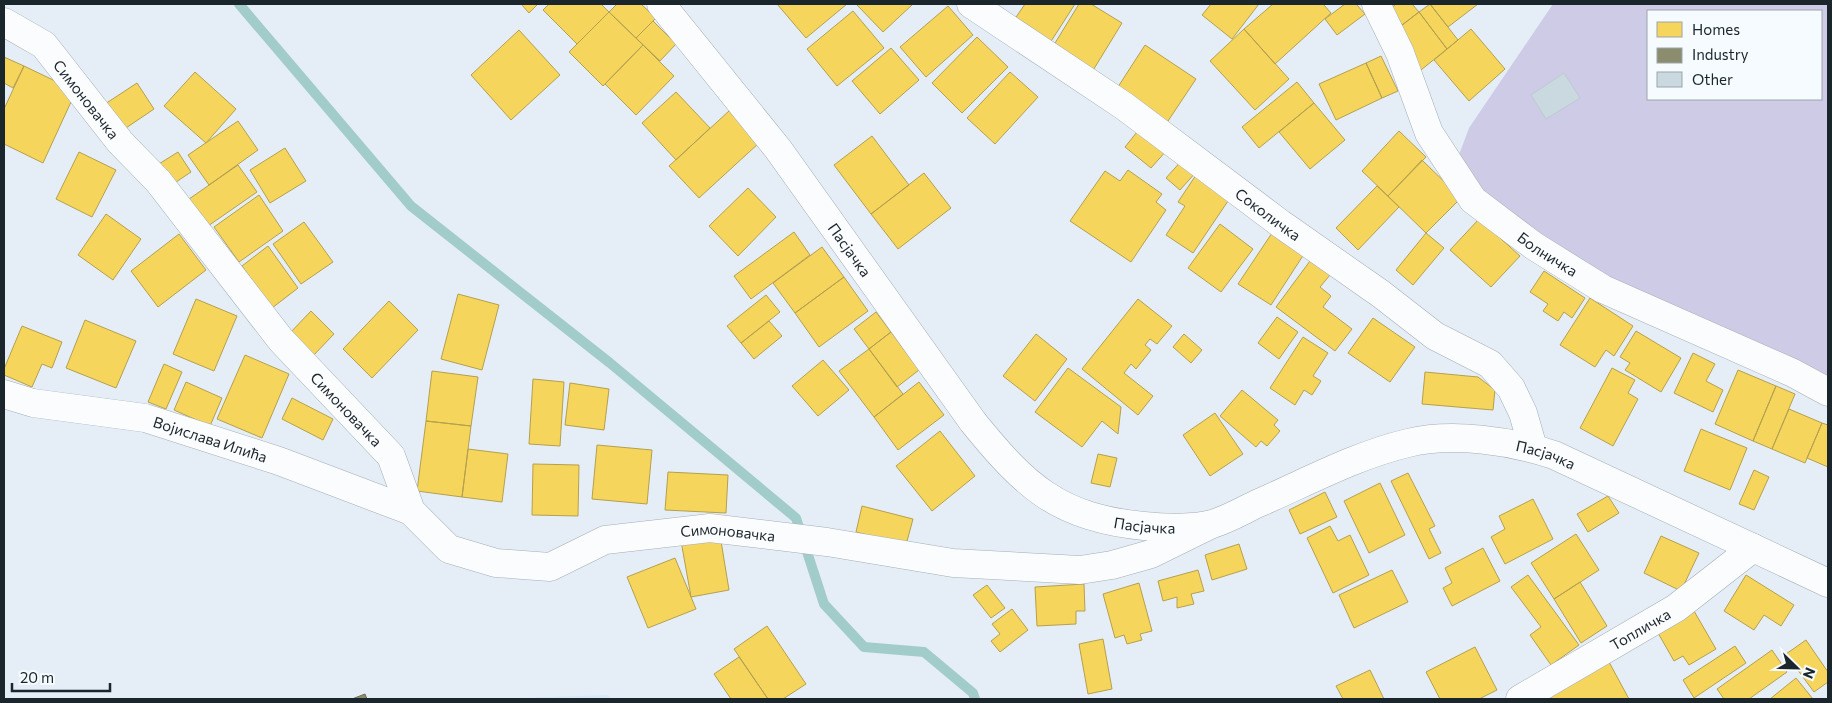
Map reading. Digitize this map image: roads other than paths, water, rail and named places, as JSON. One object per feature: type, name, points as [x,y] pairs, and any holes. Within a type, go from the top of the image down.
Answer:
[{"type":"street","name":"Пасјачка","points":[[661,4],[778,149],[973,422],[1001,456],[1027,482],[1064,507],[1084,515],[1128,524],[1162,527],[1212,524],[1376,452],[1410,442],[1438,440],[1490,441],[1533,448],[1554,455],[1828,583]]},
{"type":"street","name":"Соколичка","points":[[971,4],[1124,106],[1281,224],[1381,294],[1435,336],[1490,364],[1511,388],[1523,413],[1533,448]]},
{"type":"street","name":"Болничка","points":[[1376,4],[1400,54],[1429,133],[1473,200],[1534,246],[1603,289],[1793,373],[1828,392]]},
{"type":"street","name":"Симоновачка","points":[[4,22],[44,44],[120,142],[158,181],[281,340],[391,456],[411,511],[449,549],[496,563],[550,567],[605,540],[710,528],[827,542],[954,563],[1080,570],[1151,554],[1212,524]]},
{"type":"street","name":"Војислава Илића","points":[[4,394],[33,403],[145,418],[279,461],[411,511]]},
{"type":"street","name":"Топличка","points":[[1520,699],[1676,608],[1753,548]]},
{"type":"waterway","points":[[239,4],[411,206],[610,363],[796,518],[824,604],[864,647],[924,652],[973,693],[975,699]]}]
